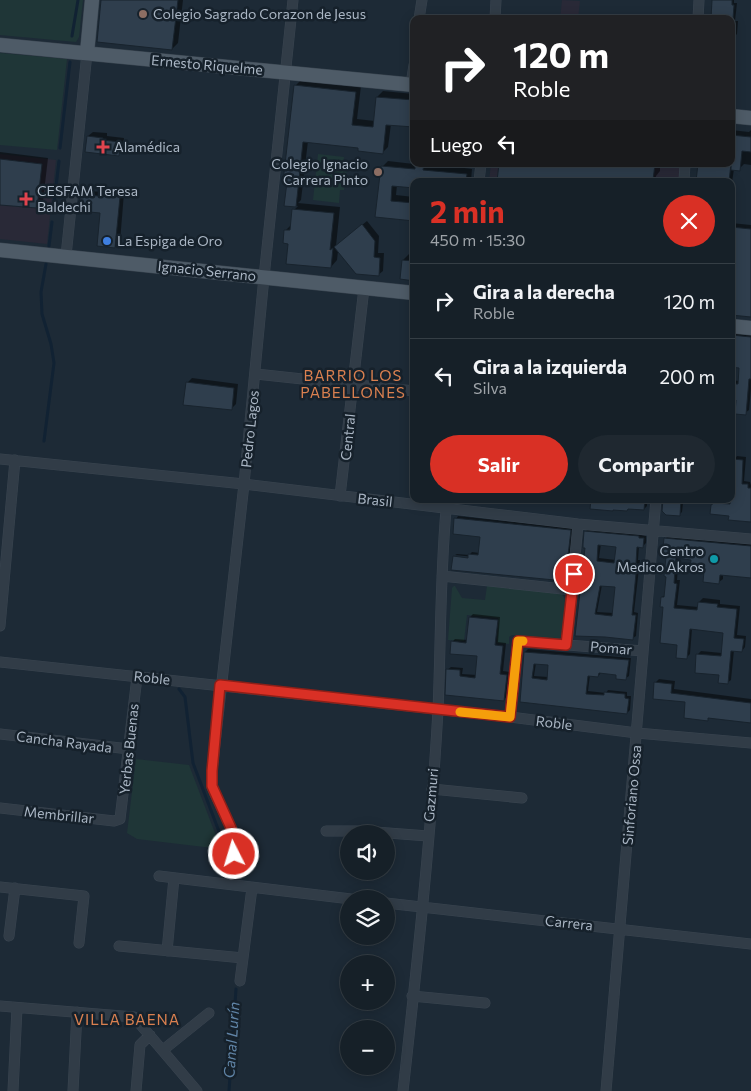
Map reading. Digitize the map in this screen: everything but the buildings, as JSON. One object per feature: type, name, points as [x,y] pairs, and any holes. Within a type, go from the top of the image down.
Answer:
[{"type":"main road","points":[[86,53],[92,0]]},
{"type":"main road","name":"Ernesto Riquelme","points":[[0,45],[410,84]]},
{"type":"main road","points":[[735,116],[751,118]]},
{"type":"main road","name":"Ignacio Serrano","points":[[0,250],[410,293]]},
{"type":"main road","points":[[735,326],[751,328]]},
{"type":"street","name":"Pedro Lagos","points":[[234,854],[231,828],[212,786],[212,771],[220,685],[256,374],[264,277],[293,0]]},
{"type":"street","points":[[420,15],[422,0]]},
{"type":"street","points":[[495,15],[496,0]]},
{"type":"street","points":[[698,15],[700,0]]},
{"type":"street","points":[[66,256],[86,53]]},
{"type":"street","name":"Central","points":[[340,496],[364,288]]},
{"type":"street","points":[[256,374],[410,391]]},
{"type":"street","name":"Brasil","points":[[0,459],[244,484],[340,496],[410,501]]},
{"type":"street","points":[[0,626],[15,460]]},
{"type":"street","name":"Brasil","points":[[447,503],[578,524],[751,539]]},
{"type":"street","name":"Gazmuri","points":[[403,1091],[428,836],[438,710],[442,576],[447,503]]},
{"type":"street","name":"Sinforiano Ossa","points":[[606,1091],[656,503]]},
{"type":"street","points":[[566,645],[578,524]]},
{"type":"street","points":[[442,576],[572,590]]},
{"type":"street","name":"Pomar","points":[[510,717],[518,641],[643,651]]},
{"type":"street","name":"Roble","points":[[0,662],[510,717],[636,733],[751,743]]},
{"type":"street","name":"Yerbas Buenas","points":[[118,820],[121,817],[137,677]]},
{"type":"street","name":"Cancha Rayada","points":[[0,734],[129,749]]},
{"type":"street","points":[[432,789],[522,798]]},
{"type":"street","name":"Membrillar","points":[[0,808],[118,820]]},
{"type":"street","points":[[326,831],[362,831],[428,836]]},
{"type":"street","points":[[159,876],[340,898]]},
{"type":"street","points":[[167,951],[174,878]]},
{"type":"street","points":[[0,887],[84,896],[78,943]]},
{"type":"street","points":[[10,936],[15,888]]},
{"type":"street","points":[[240,981],[252,888]]},
{"type":"street","name":"Carrera","points":[[395,904],[751,944]]},
{"type":"street","points":[[119,946],[243,958]]},
{"type":"street","points":[[412,996],[485,1003]]},
{"type":"street","points":[[0,1006],[131,1016],[137,1019],[197,1091]]},
{"type":"street","points":[[13,1091],[17,1008]]},
{"type":"street","points":[[73,1091],[77,1012]]},
{"type":"street","points":[[163,1050],[210,1013]]},
{"type":"street","points":[[136,1091],[140,1045],[150,1035]]},
{"type":"shaded area","points":[[562,0],[580,1],[578,15],[560,15]]},
{"type":"shaded area","name":"CESFAM Teresa Baldechi","points":[[0,154],[56,160],[47,244],[0,239]]},
{"type":"shaded area","points":[[491,167],[683,167],[682,178],[489,178]]},
{"type":"green space","points":[[0,0],[83,0],[79,37],[76,42],[0,35]]},
{"type":"green space","points":[[0,53],[67,59],[57,150],[0,145]]},
{"type":"green space","points":[[318,154],[344,157],[343,167],[347,168],[344,190],[340,190],[339,203],[313,200]]},
{"type":"green space","points":[[454,586],[462,598],[485,600],[487,586],[562,594],[565,599],[562,635],[559,640],[512,635],[509,637],[509,644],[497,643],[498,618],[467,615],[464,641],[448,640],[452,588]]},
{"type":"green space","points":[[136,759],[189,765],[221,849],[137,839],[127,833]]},
{"type":"waterway","name":"Canal Lurín","points":[[72,36],[78,0]]},
{"type":"waterway","name":"Canal Lurín","points":[[60,148],[70,62]]},
{"type":"waterway","name":"Canal Lurín","points":[[53,212],[59,161]]},
{"type":"waterway","name":"Canal Lurín","points":[[49,246],[52,222]]},
{"type":"waterway","name":"Canal Lurín","points":[[44,441],[54,363],[51,344],[42,314],[41,292],[46,264]]},
{"type":"waterway","name":"Canal Lurín","points":[[179,689],[185,697],[193,763],[226,850],[234,877]]},
{"type":"waterway","name":"Canal Lurín","points":[[229,1091],[236,989]]},
{"type":"slow traffic","points":[[460,712],[510,717],[518,641],[523,641]]},
{"type":"place","name":"Colegio Sagrado Corazon de Jesus","points":[[143,14]]},
{"type":"place","name":"Alamédica","points":[[103,147]]},
{"type":"place","name":"Colegio Ignacio Carrera Pinto","points":[[378,172]]},
{"type":"place","name":"CESFAM Teresa Baldechi","points":[[26,199]]},
{"type":"place","name":"La Espiga de Oro","points":[[107,241]]},
{"type":"place","name":"Centro Medico Akros","points":[[714,559]]},
{"type":"district","name":"BARRIO LOS PABELLONES","points":[[353,384]]},
{"type":"district","name":"VILLA BAENA","points":[[127,1020]]},
{"type":"route","points":[[234,854],[231,828],[212,786],[220,685],[510,717],[518,641],[566,645],[574,574]]}]
